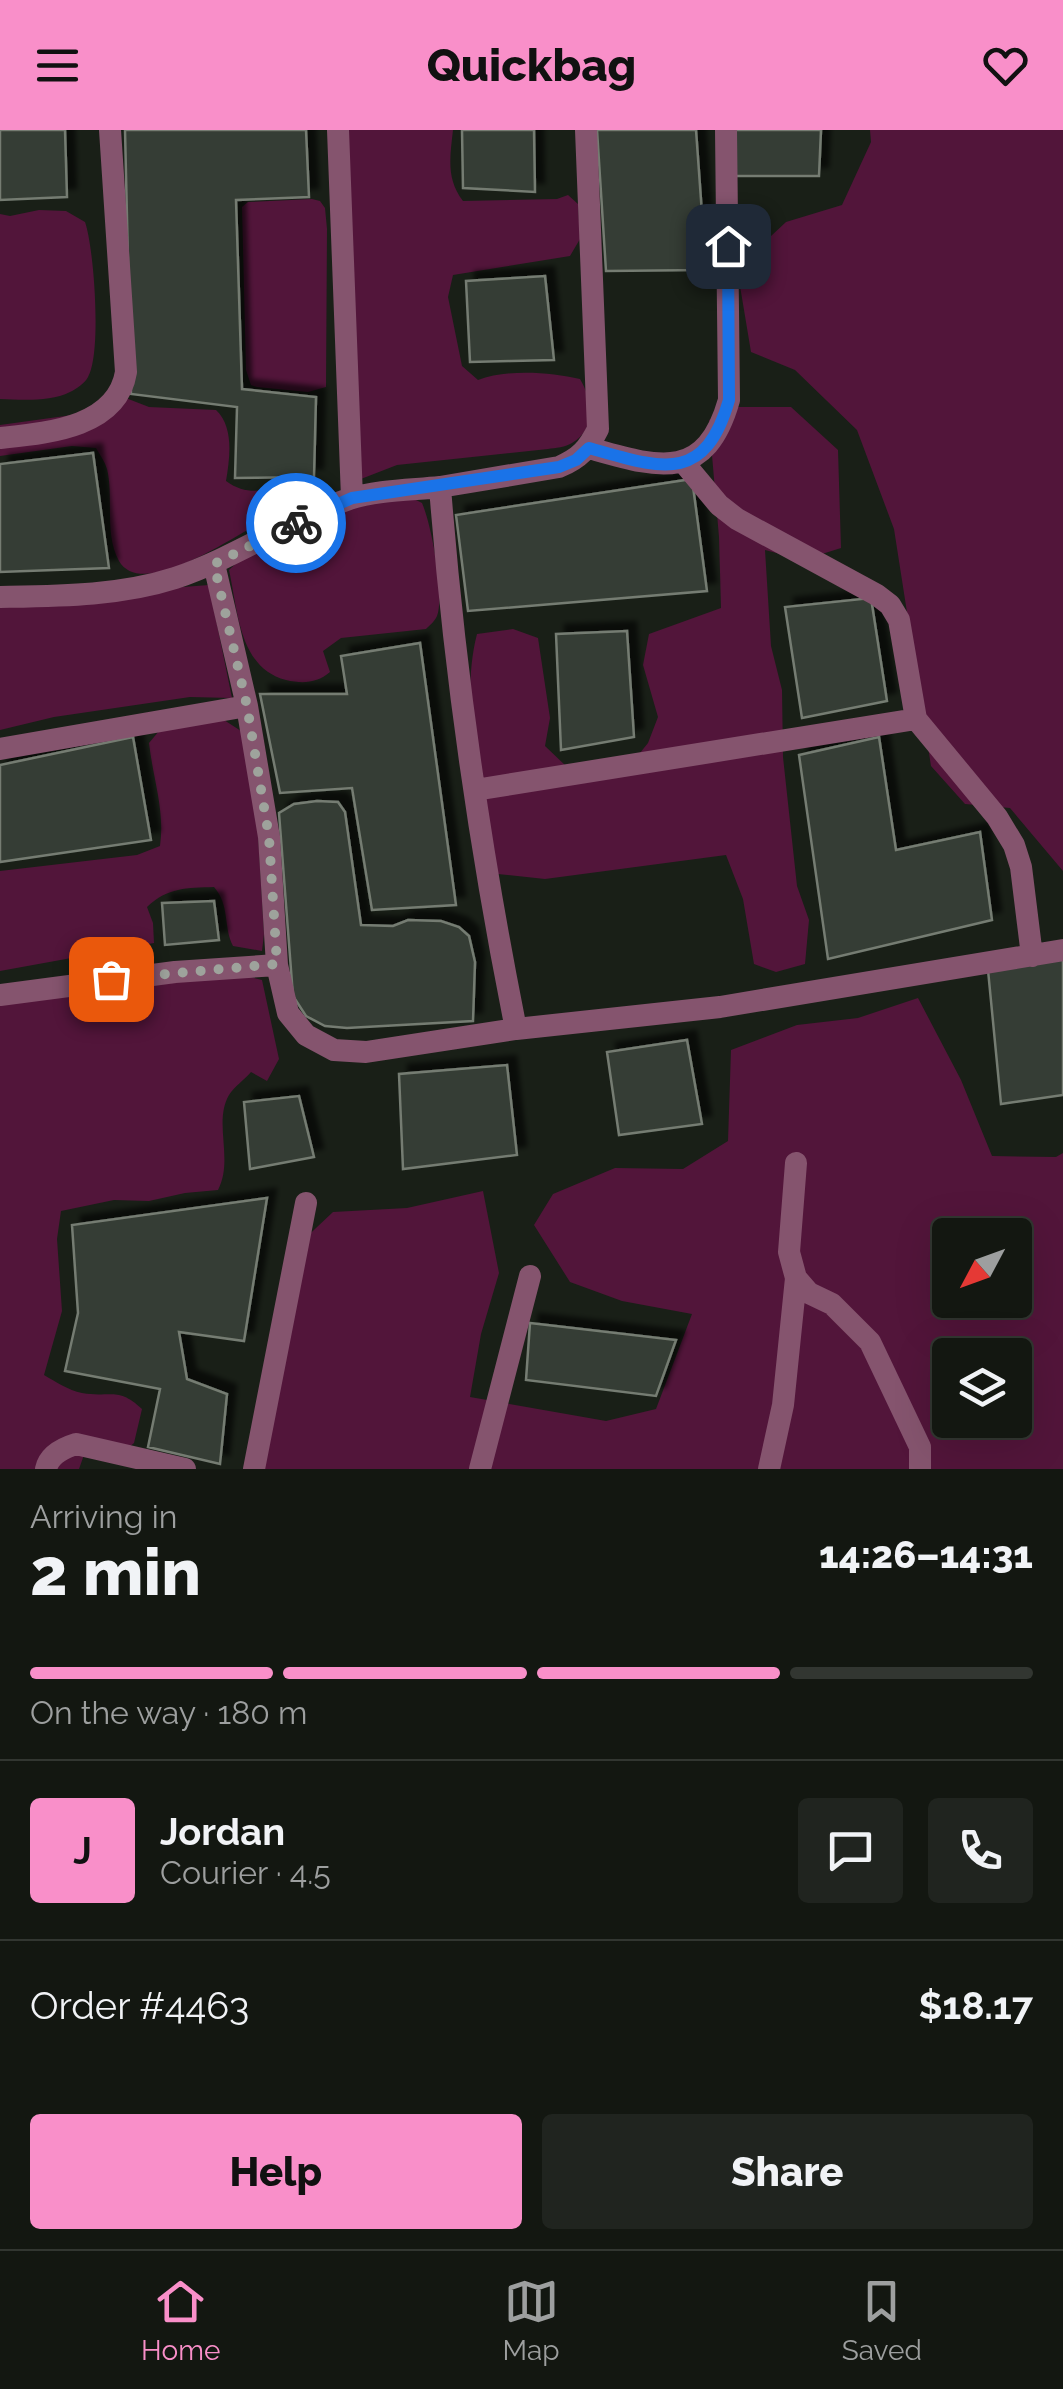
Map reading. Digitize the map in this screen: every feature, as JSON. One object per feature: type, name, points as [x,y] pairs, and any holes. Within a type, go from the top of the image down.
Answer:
[{"type":"street","points":[[0,438],[42,433],[93,418],[123,390],[126,372],[110,130]]},
{"type":"street","points":[[338,130],[352,498]]},
{"type":"street","points":[[0,597],[68,596],[128,589],[214,564],[352,498],[559,467],[576,460],[589,448],[598,428],[586,130]]},
{"type":"street","points":[[589,448],[656,466],[684,463],[707,448],[722,424],[729,400],[726,130]]},
{"type":"street","points":[[684,463],[719,505],[737,519],[890,605],[899,620],[916,719],[997,817],[1014,845],[1021,867],[1032,956]]},
{"type":"street","points":[[440,486],[448,585],[476,790],[497,936],[516,1029]]},
{"type":"street","points":[[214,564],[247,706],[269,837],[277,964],[288,1013],[306,1035],[334,1050],[366,1052],[516,1029],[720,1006],[1063,950]]},
{"type":"street","points":[[0,749],[247,706]]},
{"type":"street","points":[[476,790],[916,719]]},
{"type":"street","points":[[0,995],[174,972],[277,964]]},
{"type":"street","points":[[769,1469],[783,1405],[796,1278],[789,1252],[796,1162]]},
{"type":"street","points":[[254,1469],[306,1203]]},
{"type":"street","points":[[480,1469],[530,1276]]},
{"type":"street","points":[[796,1278],[809,1293],[832,1304],[870,1342],[920,1447],[920,1469]]},
{"type":"street","points":[[46,1469],[62,1448],[76,1444],[186,1469]]},
{"type":"shaded area","points":[[334,130],[453,130],[452,176],[463,201],[557,199],[568,195],[578,204],[580,239],[570,256],[453,275],[448,297],[462,366],[478,380],[529,373],[580,379],[590,413],[580,437],[557,448],[397,465],[348,484]]},
{"type":"shaded area","points":[[870,130],[1063,130],[1063,871],[1010,808],[965,804],[931,766],[894,529],[857,430],[795,370],[751,352],[737,268],[786,222],[842,205],[871,142]]},
{"type":"shaded area","points":[[312,199],[325,208],[327,229],[326,387],[308,392],[257,387],[251,385],[246,370],[242,207],[248,202]]},
{"type":"shaded area","points":[[39,210],[66,211],[85,222],[95,300],[92,365],[85,381],[62,395],[36,400],[0,399],[0,214],[10,216]]},
{"type":"shaded area","points":[[118,395],[149,407],[216,410],[228,434],[226,481],[239,488],[251,491],[300,486],[329,494],[260,523],[183,564],[145,574],[130,571],[114,550],[107,469],[96,448],[72,446],[0,456],[0,425],[94,412]]},
{"type":"shaded area","points":[[735,407],[791,407],[838,450],[841,548],[803,560],[765,550],[771,646],[782,690],[783,757],[797,886],[809,920],[805,964],[776,972],[754,964],[743,899],[726,855],[545,879],[488,873],[471,721],[472,661],[477,634],[513,629],[538,638],[550,718],[545,746],[567,767],[627,769],[648,743],[658,717],[643,665],[649,634],[721,608],[709,420]]},
{"type":"shaded area","points":[[404,494],[422,503],[429,526],[439,592],[435,620],[426,629],[341,638],[323,651],[330,672],[315,680],[292,681],[270,674],[259,664],[243,636],[229,570],[245,556],[287,533]]},
{"type":"shaded area","points":[[209,585],[232,698],[190,697],[54,717],[0,730],[0,601]]},
{"type":"shaded area","points":[[224,720],[241,731],[257,818],[262,951],[233,946],[219,894],[214,887],[195,888],[170,892],[147,907],[154,943],[0,971],[0,871],[137,855],[160,846],[160,807],[149,743],[159,731]]},
{"type":"shaded area","points":[[237,974],[262,980],[279,1059],[267,1081],[251,1072],[229,1095],[223,1117],[224,1166],[218,1190],[149,1201],[114,1200],[61,1211],[57,1239],[62,1311],[44,1375],[77,1392],[120,1395],[134,1402],[142,1409],[134,1443],[114,1460],[85,1452],[79,1469],[0,1469],[0,998]]},
{"type":"shaded area","points":[[918,998],[961,1080],[992,1156],[1056,1157],[1063,1153],[1063,1469],[248,1469],[298,1245],[333,1212],[407,1208],[483,1191],[499,1273],[481,1334],[470,1397],[606,1421],[656,1409],[692,1314],[622,1301],[570,1282],[534,1225],[553,1194],[615,1168],[683,1169],[728,1141],[731,1050],[797,1025],[858,1018]]},
{"type":"building","points":[[0,130],[65,130],[67,197],[0,200]]},
{"type":"building","points":[[125,130],[306,130],[309,197],[236,200],[242,389],[316,397],[314,477],[235,478],[237,407],[131,394]]},
{"type":"building","points":[[462,130],[534,130],[535,192],[463,188]]},
{"type":"building","points":[[597,130],[696,130],[706,270],[606,271]]},
{"type":"building","points":[[734,130],[821,130],[819,176],[735,176]]},
{"type":"building","points":[[545,276],[554,360],[470,362],[466,281]]},
{"type":"building","points":[[93,453],[109,568],[0,572],[0,464]]},
{"type":"building","points":[[692,479],[707,591],[468,611],[456,515]]},
{"type":"building","points":[[871,598],[887,701],[802,718],[785,607]]},
{"type":"building","points":[[627,631],[634,737],[561,750],[556,634]]},
{"type":"building","points":[[420,643],[456,905],[372,910],[352,788],[280,793],[260,694],[347,694],[341,656]]},
{"type":"building","points":[[133,737],[151,840],[0,862],[0,765]]},
{"type":"building","points":[[879,737],[896,850],[980,832],[992,920],[828,959],[799,755]]},
{"type":"building","points":[[338,802],[345,812],[361,925],[441,921],[459,927],[469,936],[475,962],[473,1021],[347,1028],[325,1026],[306,1016],[293,996],[279,813],[294,804]]},
{"type":"building","points":[[214,901],[219,940],[165,945],[162,903]]},
{"type":"building","points":[[1063,956],[1063,1095],[1001,1104],[988,970]]},
{"type":"building","points":[[687,1040],[702,1124],[619,1135],[607,1052]]},
{"type":"building","points":[[507,1065],[517,1155],[403,1169],[399,1074]]},
{"type":"building","points":[[299,1096],[314,1157],[250,1169],[244,1102]]},
{"type":"building","points":[[267,1198],[244,1341],[179,1332],[187,1379],[227,1394],[220,1464],[148,1447],[160,1389],[65,1371],[78,1313],[72,1225]]},
{"type":"building","points":[[530,1323],[676,1340],[656,1396],[526,1380]]},
{"type":"way so far","points":[[111,979],[277,964],[269,837],[247,706],[214,564],[296,523]]},
{"type":"route","points":[[296,523],[352,498],[559,467],[576,460],[589,448],[656,466],[684,463],[707,448],[722,424],[729,400],[728,246]]}]
